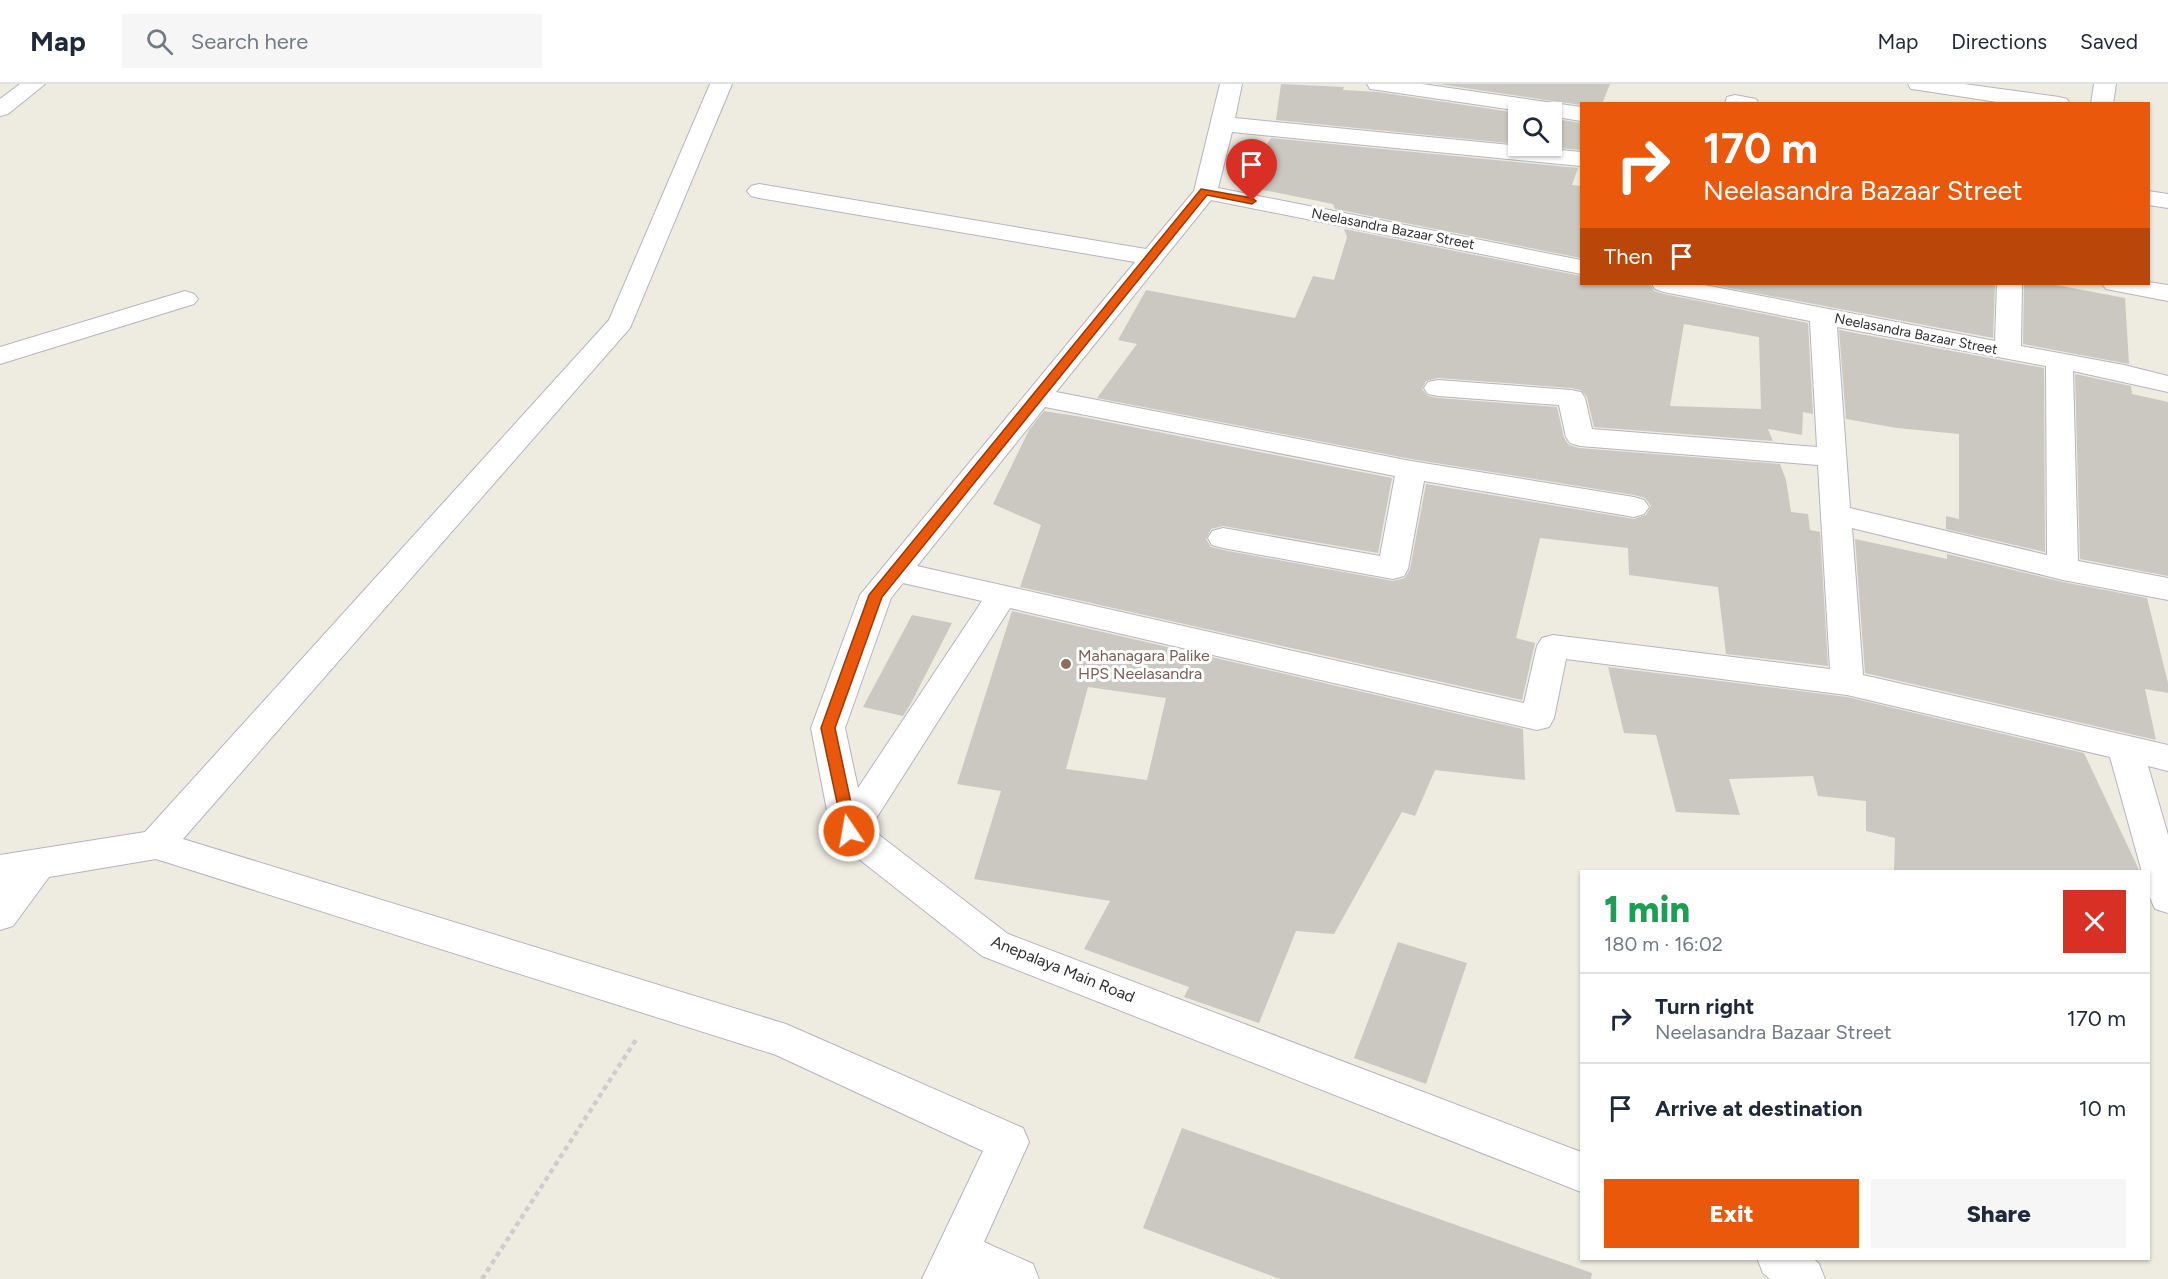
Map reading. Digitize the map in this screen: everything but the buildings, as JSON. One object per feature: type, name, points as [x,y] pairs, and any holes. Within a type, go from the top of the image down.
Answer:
[{"type":"street","points":[[0,109],[34,84]]},
{"type":"street","points":[[156,845],[621,322],[721,84]]},
{"type":"street","points":[[849,831],[828,728],[876,595],[1204,192],[1223,124],[1231,84]]},
{"type":"street","points":[[1378,84],[1580,114]]},
{"type":"street","points":[[1919,84],[2046,102]]},
{"type":"street","points":[[2102,102],[2105,84]]},
{"type":"street","points":[[1223,124],[1580,159]]},
{"type":"street","points":[[759,191],[1151,257]]},
{"type":"street","name":"Neelasandra Bazaar Street","points":[[1204,192],[1580,267]]},
{"type":"street","points":[[2150,198],[2168,201]]},
{"type":"street","name":"Neelasandra Bazaar Street","points":[[1669,285],[2168,384]]},
{"type":"street","points":[[2008,351],[2010,285]]},
{"type":"street","points":[[2121,285],[2168,293]]},
{"type":"street","points":[[0,356],[185,299]]},
{"type":"street","points":[[1822,316],[1847,683]]},
{"type":"street","points":[[2059,361],[2063,570]]},
{"type":"street","points":[[1438,388],[1571,398],[1580,437],[1832,457]]},
{"type":"street","points":[[1038,397],[1411,471],[1634,507]]},
{"type":"street","points":[[1223,537],[1393,569],[1411,471]]},
{"type":"street","points":[[1836,514],[1936,542],[2063,570],[2168,589]]},
{"type":"street","points":[[895,571],[1537,718],[1552,646],[1847,683],[2168,758]]},
{"type":"street","points":[[849,831],[1002,595]]},
{"type":"street","points":[[2124,748],[2168,898]]},
{"type":"street","name":"Anepalaya Main Road","points":[[849,831],[995,945],[1580,1172]]},
{"type":"street","points":[[0,870],[156,845],[786,1041],[1008,1143],[950,1266],[1017,1279]]},
{"type":"street","points":[[0,915],[38,864]]},
{"type":"street","points":[[1781,1260],[1803,1279]]},
{"type":"path","points":[[482,1279],[660,1002]]},
{"type":"place","name":"Mahanagara Palike HPS Neelasandra","points":[[1066,664]]},
{"type":"route","points":[[849,831],[828,728],[876,595],[1204,192],[1252,201]]}]
